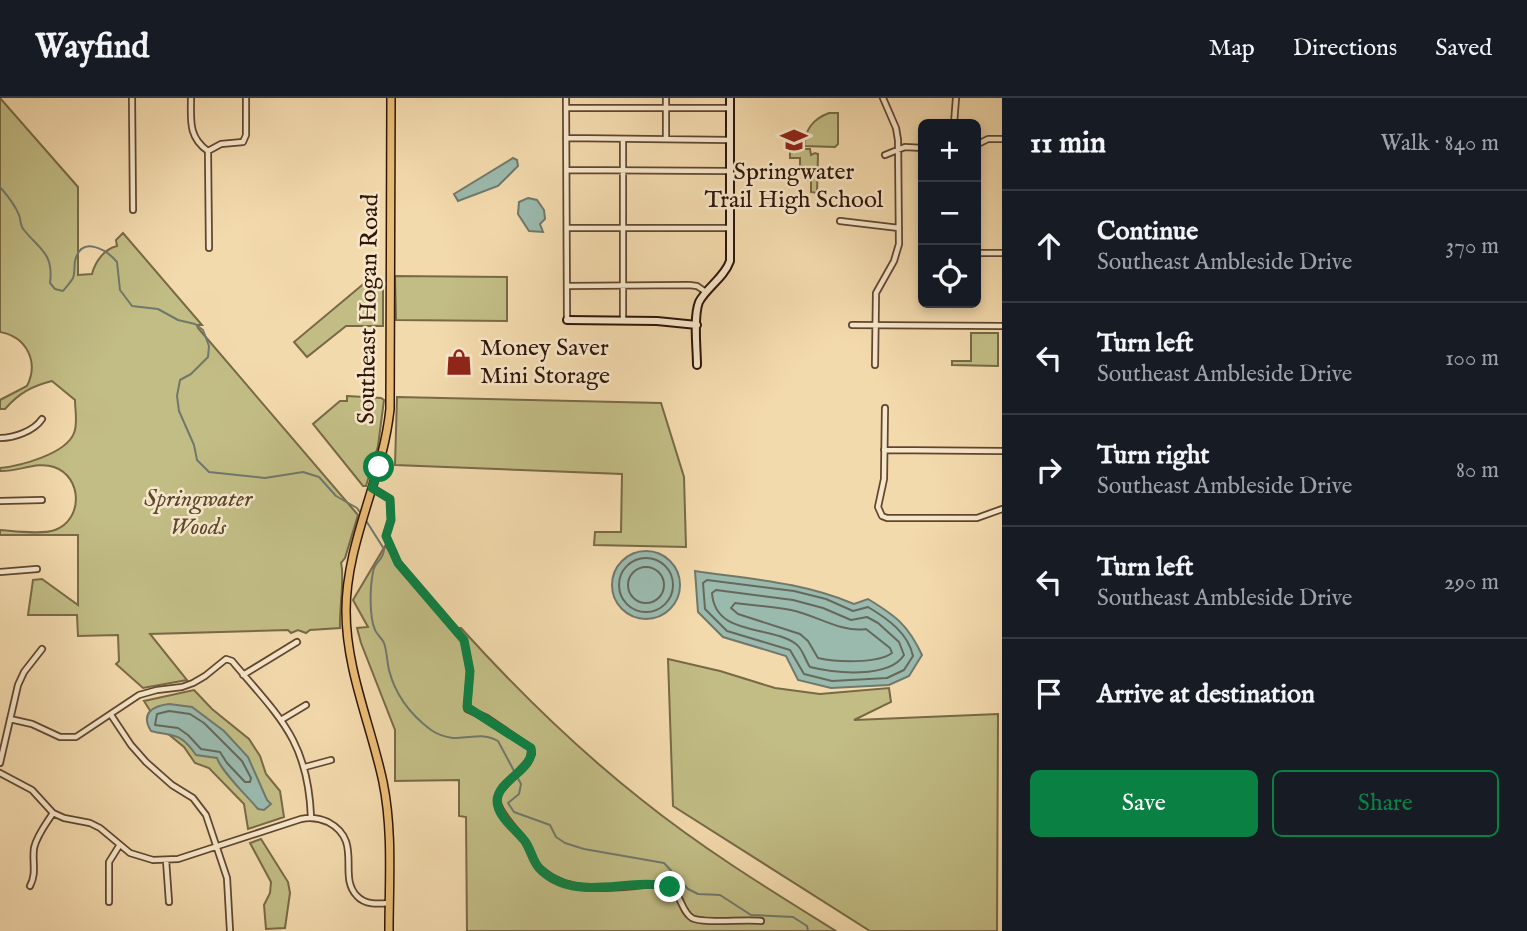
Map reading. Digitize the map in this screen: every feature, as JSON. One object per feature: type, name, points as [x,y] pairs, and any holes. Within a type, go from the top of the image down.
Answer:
[{"type":"main road","name":"Southeast Hogan Road","points":[[389,931],[386,801],[355,676],[346,622],[349,576],[385,442],[390,409],[391,98]]},
{"type":"street","points":[[132,98],[133,211]]},
{"type":"street","points":[[191,98],[193,135],[208,151]]},
{"type":"street","points":[[208,151],[220,144],[243,142],[246,135],[246,98]]},
{"type":"street","points":[[566,98],[567,320],[624,320],[697,325]]},
{"type":"street","points":[[666,98],[666,139]]},
{"type":"street","points":[[697,365],[698,308],[706,292],[727,267],[730,255],[730,98]]},
{"type":"street","points":[[875,365],[876,293],[894,261],[899,244],[899,150],[896,128],[883,98]]},
{"type":"street","points":[[954,119],[956,98]]},
{"type":"street","points":[[566,108],[730,107]]},
{"type":"street","points":[[566,138],[730,140]]},
{"type":"street","points":[[624,139],[624,320]]},
{"type":"street","points":[[981,142],[1002,139]]},
{"type":"street","points":[[885,155],[905,147],[918,148]]},
{"type":"street","points":[[208,151],[209,248]]},
{"type":"street","points":[[566,170],[730,170]]},
{"type":"street","points":[[840,221],[899,228]]},
{"type":"street","points":[[567,228],[730,228]]},
{"type":"street","points":[[981,253],[1002,253]]},
{"type":"street","points":[[567,286],[689,285],[697,286],[706,292]]},
{"type":"street","points":[[852,325],[1002,326]]},
{"type":"street","points":[[885,408],[883,483],[879,512],[887,518],[977,518],[1002,509]]},
{"type":"street","points":[[0,438],[19,434],[38,425],[42,419]]},
{"type":"street","points":[[884,450],[1002,452]]},
{"type":"street","points":[[372,488],[390,499],[391,520],[386,536],[398,563],[464,640],[470,671],[467,707],[531,748],[532,754],[525,764],[499,792],[497,804],[502,815],[528,845],[535,863],[543,872],[576,887],[612,888],[652,884],[670,887],[688,914],[701,921],[761,921]]},
{"type":"street","points":[[0,501],[42,500]]},
{"type":"street","points":[[0,572],[37,569]]},
{"type":"street","points":[[243,675],[297,642]]},
{"type":"street","points":[[0,763],[23,672],[42,649]]},
{"type":"street","points":[[10,719],[32,724],[51,735],[69,738],[85,733],[139,695],[193,683],[226,659],[232,662],[281,720],[298,749],[309,785],[311,817]]},
{"type":"street","points":[[281,720],[306,705]]},
{"type":"street","points":[[111,715],[146,762],[159,775],[193,798],[206,815],[228,886],[230,931]]},
{"type":"street","points":[[305,767],[331,760]]},
{"type":"street","points":[[0,773],[32,790],[53,813],[100,828],[119,846],[142,858],[166,860],[311,817],[331,824],[343,835],[349,850],[351,884],[356,896],[367,902],[389,904]]},
{"type":"street","points":[[30,886],[35,876],[34,847],[40,831],[53,813]]},
{"type":"street","points":[[109,902],[109,862],[119,846]]},
{"type":"street","points":[[166,860],[169,902]]},
{"type":"green space","name":"Springwater Woods","points":[[0,98],[78,187],[78,275],[92,274],[101,257],[117,246],[116,240],[123,233],[202,325],[197,325],[198,328],[358,515],[345,558],[341,563],[340,628],[310,630],[306,633],[298,630],[291,633],[288,630],[150,634],[187,680],[143,688],[116,664],[119,661],[118,635],[78,636],[77,615],[28,615],[33,580],[42,579],[78,605],[78,535],[0,535],[0,530],[55,530],[71,517],[76,498],[70,480],[64,472],[54,467],[41,465],[0,471],[0,468],[30,462],[62,447],[74,433],[76,417],[75,400],[52,381],[26,391],[5,409],[0,409],[0,400],[27,386],[32,368],[24,345],[0,332]]},
{"type":"green space","points":[[829,113],[838,113],[838,144],[835,147],[804,146],[811,125]]},
{"type":"green space","points":[[790,149],[810,149],[811,155],[818,154],[817,193],[811,192],[811,180],[805,180],[805,167],[800,166],[800,158],[790,158]]},
{"type":"green space","points":[[395,276],[507,277],[507,321],[396,320]]},
{"type":"green space","points":[[367,281],[383,281],[383,326],[346,326],[307,357],[294,342]]},
{"type":"green space","points":[[971,333],[998,333],[998,366],[952,365],[952,361],[971,361]]},
{"type":"green space","points":[[347,396],[384,400],[378,446],[366,486],[363,486],[313,424],[340,401],[347,401]]},
{"type":"green space","points":[[397,397],[661,403],[684,477],[686,547],[594,545],[595,532],[621,532],[622,474],[395,465]]},
{"type":"green space","points":[[385,546],[455,628],[461,628],[525,696],[594,760],[642,800],[737,869],[836,931],[467,931],[466,817],[459,816],[459,780],[395,781],[395,730],[357,628],[368,627],[353,600]]},
{"type":"green space","points":[[668,659],[775,688],[820,694],[889,688],[891,702],[854,720],[998,714],[997,931],[870,931],[673,806]]},
{"type":"green space","points":[[194,690],[212,709],[249,739],[260,756],[266,774],[280,791],[284,817],[248,829],[244,804],[209,768],[195,763],[184,747],[161,728],[144,701]]},
{"type":"green space","points":[[261,839],[288,882],[290,893],[285,928],[266,929],[264,905],[270,893],[271,882],[250,843]]},
{"type":"water","points":[[513,158],[517,160],[518,166],[498,186],[458,201],[454,194]]},
{"type":"water","points":[[528,198],[537,200],[544,210],[545,219],[540,224],[543,232],[529,231],[518,214],[519,202]]},
{"type":"water","points":[[646,551],[659,554],[670,561],[677,572],[680,585],[677,598],[670,609],[659,616],[646,619],[633,616],[622,609],[615,598],[612,585],[615,572],[622,561],[633,554]]},
{"type":"water","points":[[695,571],[796,586],[854,604],[868,599],[900,622],[912,636],[922,655],[909,676],[889,685],[831,688],[798,680],[786,656],[723,637],[698,612]]},
{"type":"water","points":[[169,704],[192,707],[224,731],[248,757],[271,804],[264,810],[258,809],[217,758],[196,755],[181,739],[151,731],[147,719],[150,712]]},
{"type":"waterway","points":[[0,187],[19,215],[23,228],[47,258],[51,273],[50,283],[55,289],[63,291],[72,280],[78,253],[88,246],[94,247],[117,262],[120,290],[132,306],[158,309],[203,330],[209,346],[208,357],[191,374],[180,380],[177,396],[179,411],[194,445],[197,460],[209,472],[265,478],[303,472],[319,477],[336,496],[357,508],[362,515]]},
{"type":"waterway","points":[[365,519],[384,549],[373,572],[371,609],[373,624],[385,646],[395,687],[417,718],[431,730],[450,737],[482,736],[498,741],[521,784],[519,794],[508,803],[514,812],[550,825],[556,837],[565,843],[584,849],[664,863],[688,889],[698,894],[720,895],[751,915],[793,917],[807,926],[808,931]]},
{"type":"place","name":"Springwater Trail High School","points":[[794,140]]},
{"type":"place","name":"Money Saver Mini Storage","points":[[459,362]]},
{"type":"route","points":[[379,467],[372,488],[390,499],[391,520],[386,536],[398,563],[464,640],[470,671],[467,707],[531,748],[529,760],[499,792],[497,804],[502,815],[528,845],[535,863],[543,872],[576,887],[612,888],[652,884],[670,887]]}]
